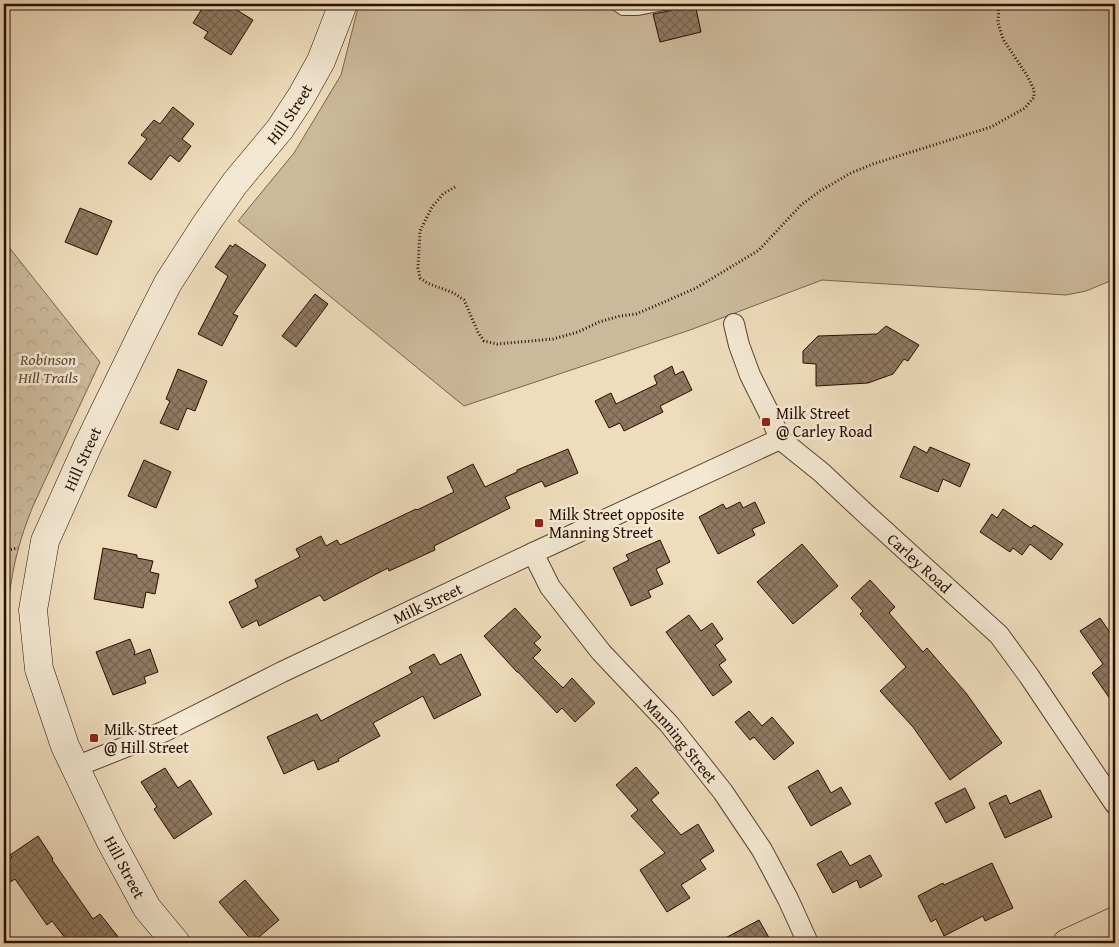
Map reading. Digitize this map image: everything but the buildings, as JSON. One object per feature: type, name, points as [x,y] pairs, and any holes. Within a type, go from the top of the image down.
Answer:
[{"type":"main road","points":[[1067,943],[1115,921]]},
{"type":"street","name":"Hill Street","points":[[176,943],[147,908],[110,840],[65,746],[39,668],[33,610],[46,541],[105,409],[168,283],[206,224],[236,183],[280,129],[301,97],[320,61],[343,4]]},
{"type":"street","name":"Carley Road","points":[[734,324],[739,345],[750,374],[780,439],[821,472],[999,635],[1029,676],[1115,804]]},
{"type":"street","name":"Milk Street","points":[[75,767],[163,732],[298,665],[780,439]]},
{"type":"street","name":"Manning Street","points":[[534,553],[550,587],[601,652],[669,724],[723,792],[762,850],[788,899],[808,943]]},
{"type":"lane","points":[[614,4],[623,10],[637,10],[668,4]]},
{"type":"path","points":[[455,187],[443,194],[432,207],[420,231],[418,268],[420,278],[427,283],[454,293],[464,300],[484,341],[497,344],[553,339],[578,332],[599,322],[636,314],[696,288],[759,250],[802,206],[820,191],[851,173],[873,164],[991,127],[1025,108],[1034,98],[1034,90],[1028,77],[1003,39],[998,23],[999,4]]},
{"type":"green space","points":[[359,4],[1115,4],[1115,279],[1086,291],[1066,295],[822,280],[690,330],[464,406],[238,221],[294,153],[341,75]]},
{"type":"green space","name":"Robinson Hill Trails","points":[[4,241],[100,362],[33,506],[18,551],[9,598],[4,599]]},
{"type":"place","name":"Milk Street @ Carley Road","points":[[766,422]]},
{"type":"place","name":"Milk Street opposite Manning Street","points":[[539,523]]},
{"type":"place","name":"Milk Street @ Hill Street","points":[[94,738]]}]
